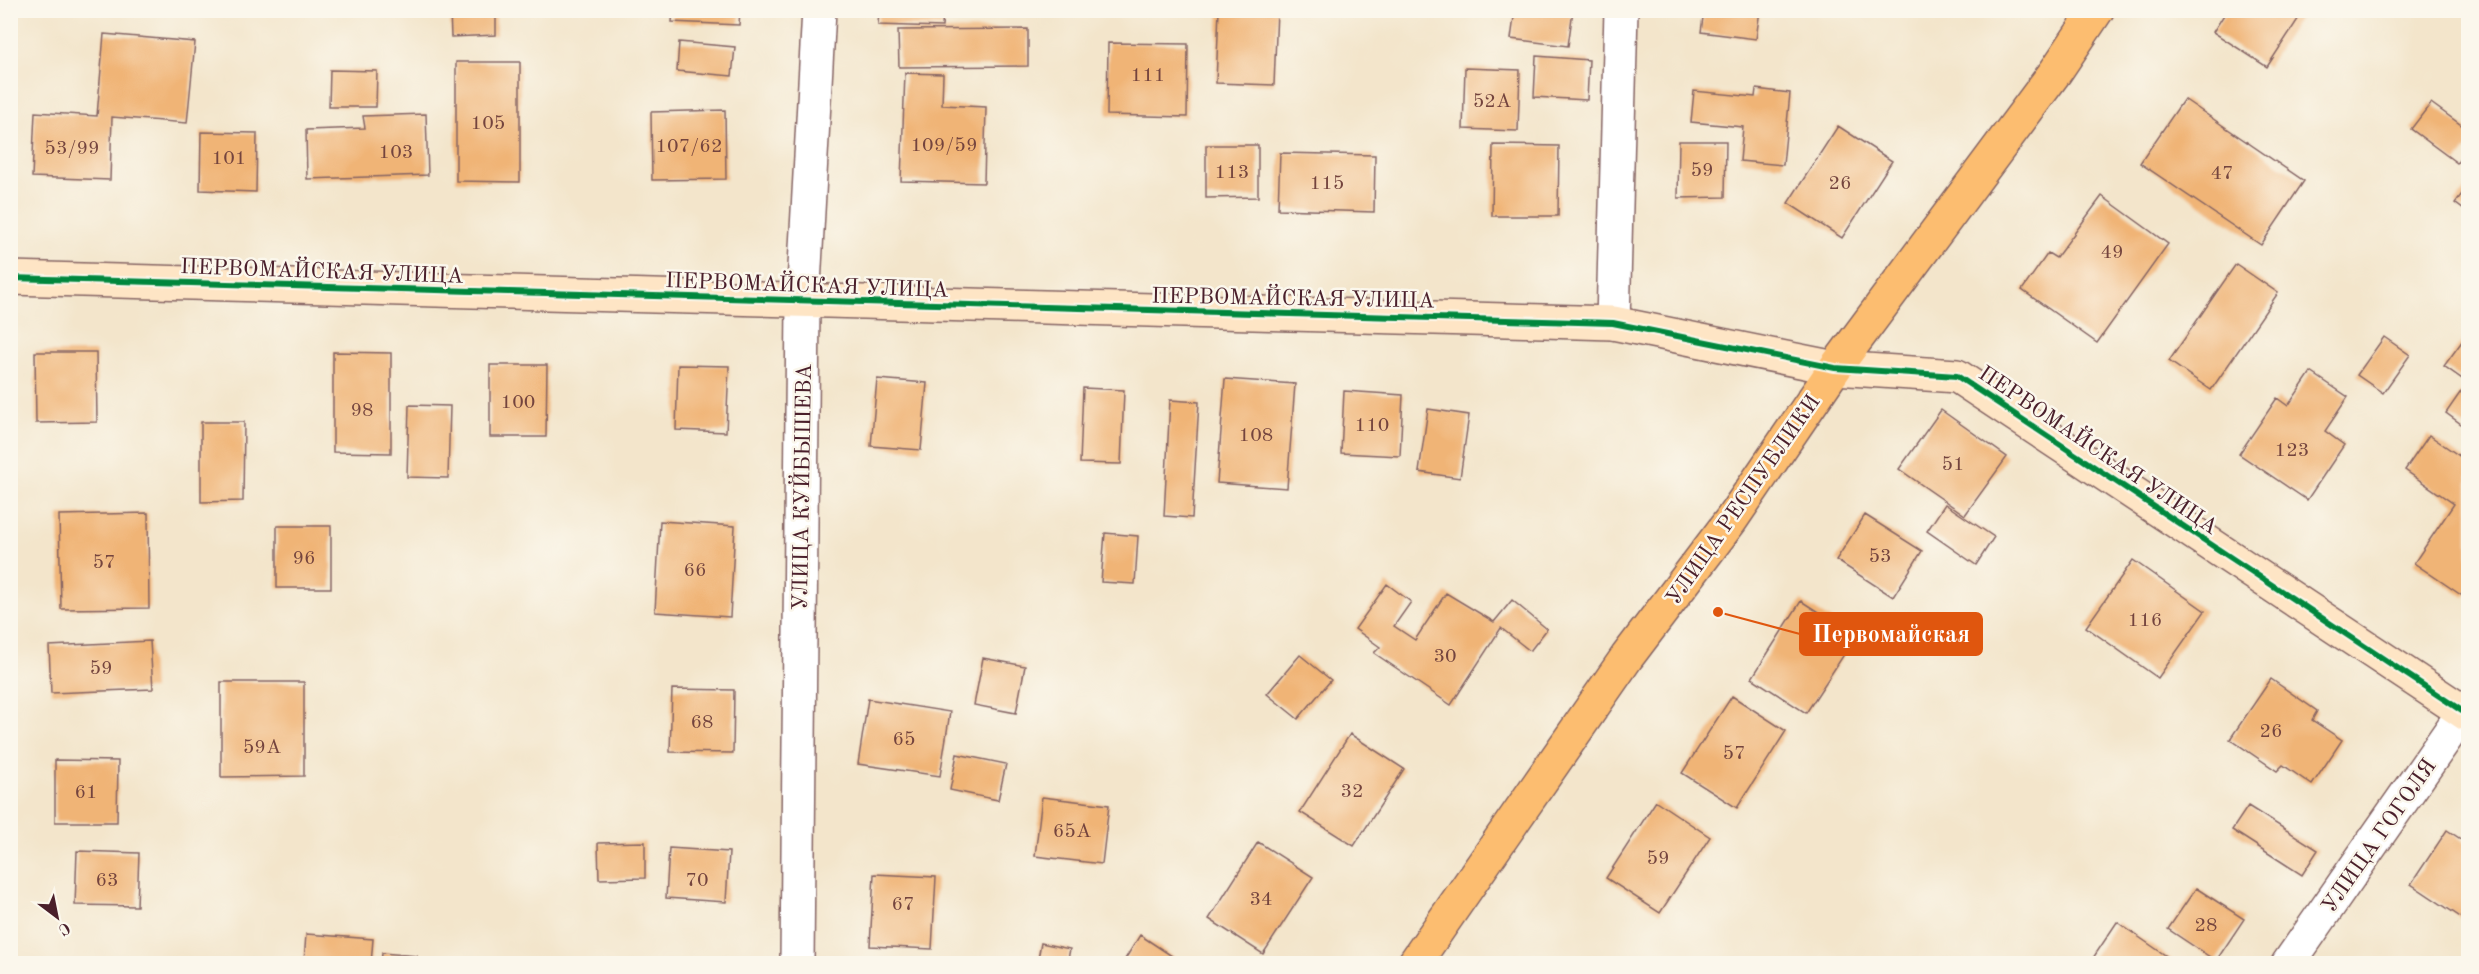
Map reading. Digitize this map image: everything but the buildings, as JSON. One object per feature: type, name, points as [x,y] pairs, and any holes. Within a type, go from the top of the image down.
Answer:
[{"type":"main road","name":"УЛИЦА РЕСПУБЛИКИ","points":[[1414,963],[1627,657],[1731,520],[1835,368],[2056,71],[2097,10]]},
{"type":"street","name":"УЛИЦА КУЙБЫШЕВА","points":[[797,963],[803,303],[819,10]]},
{"type":"street","points":[[1612,324],[1621,10]]},
{"type":"street","name":"ПЕРВОМАЙСКАЯ УЛИЦА","points":[[10,278],[803,303],[1612,324],[1835,368],[1957,376],[2467,711]]},
{"type":"street","name":"УЛИЦА ГОГОЛЯ","points":[[2288,963],[2467,711]]},
{"type":"cycle path","points":[[10,278],[1613,323],[1835,368],[1957,376],[2468,715]]},
{"type":"place","name":"Первомайская","points":[[1718,612]]}]
